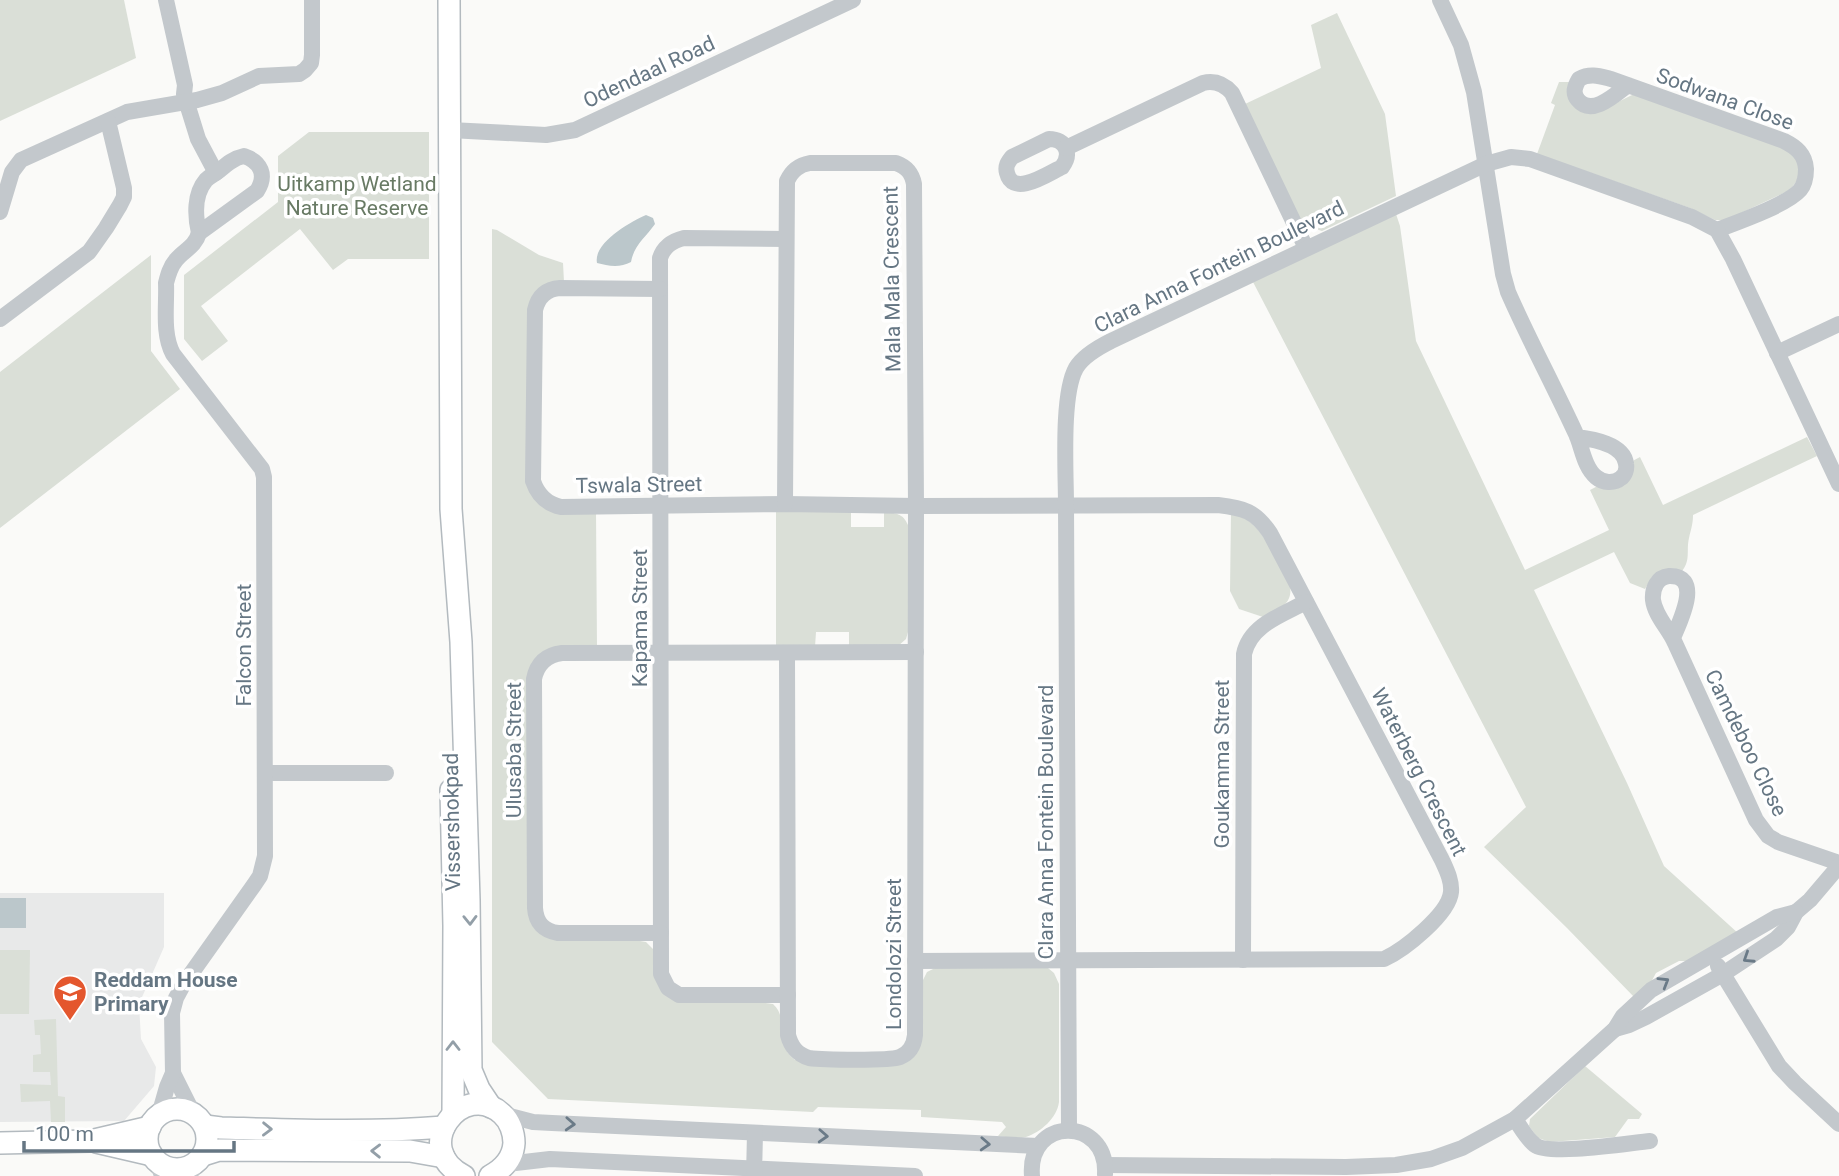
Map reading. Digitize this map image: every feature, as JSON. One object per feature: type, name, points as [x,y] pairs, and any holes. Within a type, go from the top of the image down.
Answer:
[{"type":"main road","name":"Vissershokpad","points":[[450,0],[449,615],[454,926],[448,1120],[441,1135],[441,1147],[454,1169]]},
{"type":"main road","name":"Vissershokpad","points":[[451,530],[461,642],[471,1070],[479,1089],[512,1130],[513,1153],[498,1172]]},
{"type":"main road","points":[[0,1143],[90,1141],[154,1121],[177,1109],[221,1128],[329,1131],[393,1130],[448,1120],[463,1107],[475,1105],[497,1111]]},
{"type":"main road","points":[[197,1164],[207,1146],[208,1136],[199,1119]]},
{"type":"main road","points":[[154,1121],[147,1139],[157,1164]]},
{"type":"main road","points":[[90,1141],[170,1169],[197,1164],[219,1150],[410,1151],[454,1169]]},
{"type":"street","points":[[0,212],[12,172],[21,160],[135,110],[192,102],[222,93],[259,76],[299,74],[305,70],[311,63],[312,55],[312,0]]},
{"type":"street","name":"Odendaal Road","points":[[450,130],[546,135],[575,130],[833,4],[853,0]]},
{"type":"street","points":[[1440,0],[1461,45],[1474,92],[1508,292],[1577,437]]},
{"type":"street","points":[[171,1],[185,85],[184,94],[192,102],[205,143],[221,169],[208,178],[200,189],[197,198],[199,233]]},
{"type":"street","points":[[1066,148],[1203,83],[1224,85],[1232,93],[1306,248]]},
{"type":"street","name":"Sodwana Close","points":[[1628,85],[1784,141],[1800,152],[1805,160],[1806,177],[1799,191],[1783,202],[1717,230]]},
{"type":"street","points":[[3,311],[89,251],[120,205],[124,188],[108,121]]},
{"type":"street","name":"Falcon Street","points":[[154,1121],[173,1073],[172,1013],[176,998],[254,886],[263,866],[265,841],[264,477],[257,462],[173,354],[167,340],[166,283],[175,261],[194,244],[199,233],[257,191],[262,184],[261,168],[249,158],[239,157],[221,169]]},
{"type":"street","name":"Clara Anna Fontein Boulevard","points":[[1069,1130],[1066,505],[1067,410],[1070,385],[1077,366],[1107,342],[1486,163],[1511,158],[1542,162],[1692,217],[1717,230]]},
{"type":"street","name":"Mala Mala Crescent","points":[[785,504],[786,188],[790,175],[799,167],[810,163],[890,163],[902,165],[910,173],[914,184],[916,506]]},
{"type":"street","points":[[1717,230],[1839,484]]},
{"type":"street","name":"Kapama Street","points":[[786,239],[684,238],[673,241],[660,258],[661,974],[665,984],[673,992],[685,996],[788,995]]},
{"type":"street","name":"Tswala Street","points":[[660,289],[560,288],[548,291],[539,299],[535,310],[533,481],[537,492],[548,503],[561,507],[785,504],[1066,505]]},
{"type":"street","points":[[1777,353],[1839,324]]},
{"type":"street","name":"Waterberg Crescent","points":[[915,961],[1384,959],[1399,950],[1446,907],[1451,890],[1449,875],[1442,860],[1262,521],[1244,509],[1218,505],[1066,505]]},
{"type":"street","name":"Londolozi Street","points":[[787,653],[788,1035],[793,1048],[803,1056],[815,1059],[895,1059],[908,1052],[915,1041],[916,506]]},
{"type":"street","name":"Goukamma Street","points":[[1243,960],[1244,654],[1255,631],[1306,602]]},
{"type":"street","name":"Camdeboo Close","points":[[1673,638],[1756,820],[1768,835],[1778,842],[1839,864]]},
{"type":"street","name":"Ulusaba Street","points":[[661,933],[558,933],[544,927],[537,919],[534,720],[536,671],[542,661],[562,653],[916,652]]},
{"type":"street","points":[[265,773],[386,773]]},
{"type":"street","points":[[1615,1029],[1629,1025],[1723,974],[1776,939],[1839,864]]},
{"type":"street","points":[[1032,1176],[1033,1155],[1038,1146],[1051,1134],[1069,1130],[1094,1140],[1100,1148],[1105,1171],[1272,1171],[1396,1165],[1432,1158],[1462,1148],[1514,1119],[1615,1029],[1623,1016],[1651,990],[1777,917],[1796,912]]},
{"type":"street","points":[[1712,955],[1779,1066],[1839,1124]]},
{"type":"street","name":"Falcon Street","points":[[173,1073],[199,1119]]},
{"type":"street","points":[[497,1111],[533,1122],[1038,1146]]},
{"type":"street","points":[[1514,1119],[1535,1145],[1543,1149],[1650,1141]]},
{"type":"street","points":[[754,1172],[755,1133]]},
{"type":"street","points":[[498,1172],[550,1159],[754,1172],[915,1176]]},
{"type":"shaded area","points":[[646,215],[653,218],[655,224],[638,246],[631,262],[614,266],[597,263],[601,248],[614,234]]},
{"type":"shaded area","name":"Reddam House Primary","points":[[0,893],[164,893],[164,947],[139,1004],[141,1039],[156,1067],[154,1086],[124,1121],[0,1122]]},
{"type":"shaded area","points":[[0,898],[26,898],[26,928],[0,928]]},
{"type":"green space","points":[[0,0],[124,0],[136,58],[0,121]]},
{"type":"green space","points":[[1337,13],[1385,114],[1396,196],[1322,231],[1301,224],[1245,104],[1321,68],[1311,25]]},
{"type":"green space","points":[[1559,82],[1570,82],[1600,111],[1637,95],[1786,149],[1798,160],[1798,178],[1786,192],[1726,220],[1715,220],[1690,208],[1537,154],[1555,105],[1551,103]]},
{"type":"green space","name":"Uitkamp Wetland Nature Reserve","points":[[309,132],[429,132],[429,259],[348,259],[333,270],[300,229],[201,306],[228,341],[202,361],[184,339],[184,275],[278,202],[278,156]]},
{"type":"green space","points":[[1396,214],[1416,341],[1525,570],[1609,530],[1590,490],[1640,457],[1663,505],[1807,437],[1817,456],[1693,515],[1685,567],[1682,571],[1652,577],[1645,589],[1630,583],[1614,552],[1534,590],[1664,866],[1739,934],[1691,961],[1679,961],[1656,973],[1649,986],[1634,997],[1484,847],[1526,807],[1253,282]]},
{"type":"green space","points":[[492,229],[539,255],[563,263],[564,282],[541,288],[529,490],[596,511],[597,648],[538,656],[533,923],[646,942],[653,949],[661,989],[773,1004],[781,1017],[785,1046],[795,1060],[900,1064],[927,972],[937,967],[1048,968],[1054,973],[1059,984],[1059,1102],[1052,1119],[1037,1132],[1023,1138],[998,1136],[1006,1127],[1002,1122],[921,1117],[921,1110],[818,1107],[813,1112],[548,1099],[492,1042]]},
{"type":"green space","points":[[151,255],[151,351],[180,389],[0,528],[0,372]]},
{"type":"green space","points":[[776,512],[851,512],[851,527],[884,527],[884,512],[895,513],[904,518],[908,525],[906,639],[898,646],[849,647],[849,632],[816,632],[815,647],[776,647]]},
{"type":"green space","points":[[1231,512],[1242,517],[1260,532],[1290,586],[1287,602],[1263,617],[1239,609],[1230,591]]},
{"type":"green space","points":[[0,950],[30,950],[29,1014],[0,1014]]},
{"type":"green space","points":[[56,1019],[58,1096],[65,1097],[65,1122],[51,1122],[50,1101],[21,1102],[20,1084],[51,1085],[50,1072],[33,1072],[33,1055],[41,1054],[40,1035],[35,1035],[34,1020]]},
{"type":"green space","points":[[1585,1066],[1642,1114],[1639,1119],[1628,1119],[1615,1137],[1550,1142],[1538,1138],[1529,1126],[1530,1119]]},
{"type":"place","name":"Reddam House Primary","points":[[70,1022]]}]
